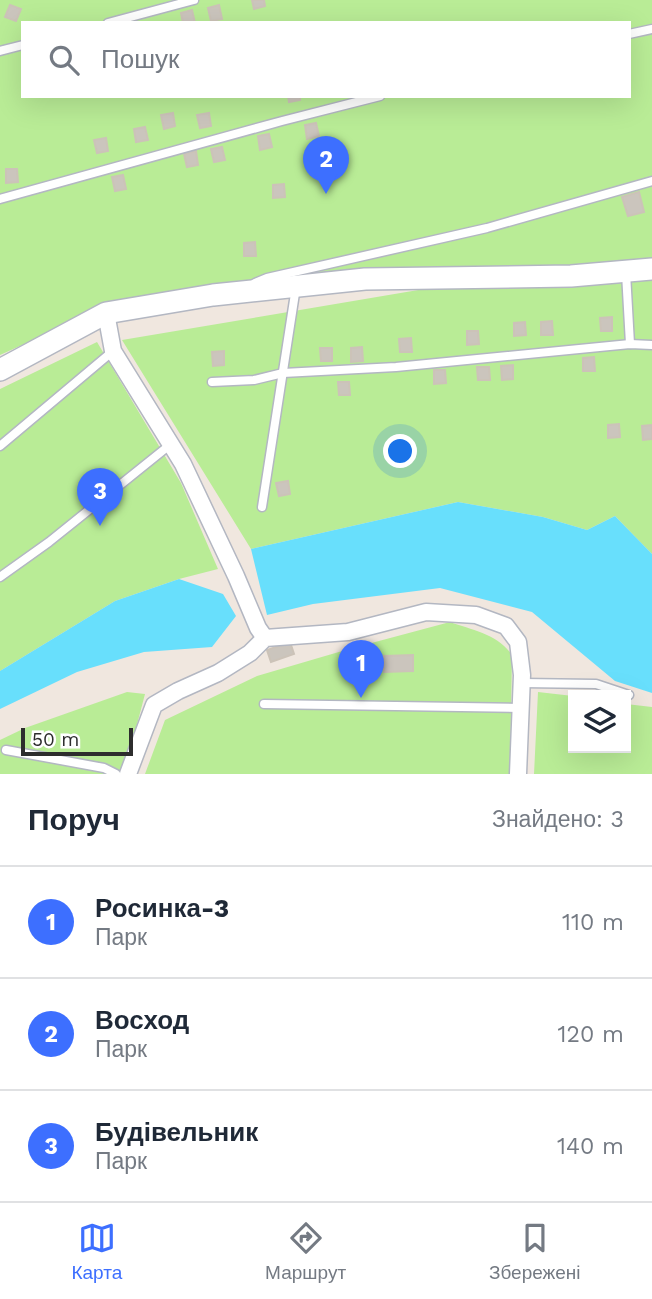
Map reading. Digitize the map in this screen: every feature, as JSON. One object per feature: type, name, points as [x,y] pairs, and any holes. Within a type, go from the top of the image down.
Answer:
[{"type":"street","points":[[0,370],[106,313],[213,295],[365,279],[571,276],[652,269]]},
{"type":"street","points":[[106,313],[113,351],[183,464],[265,638]]},
{"type":"street","points":[[128,774],[153,705],[218,673],[250,653],[265,638],[348,632],[426,612],[476,615],[506,626],[518,642],[521,682],[518,774]]},
{"type":"lane","points":[[115,21],[194,0]]},
{"type":"lane","points":[[631,34],[652,29]]},
{"type":"lane","points":[[0,51],[21,46]]},
{"type":"lane","points":[[0,199],[372,98]]},
{"type":"lane","points":[[213,295],[240,290],[267,278],[487,228],[652,181]]},
{"type":"lane","points":[[626,270],[630,344]]},
{"type":"lane","points":[[262,507],[296,287]]},
{"type":"lane","points":[[212,382],[254,380],[283,373],[396,367],[630,344],[652,345]]},
{"type":"lane","points":[[0,446],[113,351]]},
{"type":"lane","points":[[0,577],[49,542],[171,444]]},
{"type":"lane","points":[[521,682],[596,684],[614,690]]},
{"type":"lane","points":[[264,704],[520,708]]},
{"type":"lane","points":[[6,750],[104,768],[116,774]]},
{"type":"green space","points":[[0,0],[652,0],[652,259],[234,295],[42,336],[0,355]]},
{"type":"green space","points":[[652,266],[652,554],[615,516],[587,530],[543,517],[458,502],[251,549],[122,340],[513,274]]},
{"type":"green space","points":[[97,342],[181,483],[218,569],[115,601],[0,671],[0,389]]},
{"type":"green space","points":[[450,622],[492,637],[512,655],[510,774],[145,774],[165,720],[257,676]]},
{"type":"green space","points":[[127,692],[145,694],[124,774],[0,774],[0,740],[25,728]]},
{"type":"green space","points":[[538,692],[568,695],[568,753],[631,753],[631,705],[652,707],[652,774],[534,774]]},
{"type":"water","points":[[458,502],[543,517],[587,530],[615,516],[652,554],[652,693],[615,681],[532,612],[440,588],[313,604],[267,615],[251,549]]},
{"type":"water","points":[[179,579],[223,594],[236,616],[212,647],[144,652],[77,672],[0,709],[0,671],[115,601]]},
{"type":"building","points":[[252,0],[264,0],[265,6],[254,9]]},
{"type":"building","points":[[10,5],[21,9],[16,21],[5,17]]},
{"type":"building","points":[[219,5],[222,19],[211,21],[208,8]]},
{"type":"building","points":[[192,10],[195,21],[183,21],[181,13]]},
{"type":"building","points":[[288,98],[300,98],[300,100],[289,102]]},
{"type":"building","points":[[173,113],[175,126],[164,129],[161,115]]},
{"type":"building","points":[[209,113],[211,126],[200,128],[197,115]]},
{"type":"building","points":[[316,123],[319,136],[307,139],[305,125]]},
{"type":"building","points":[[145,127],[148,140],[136,142],[134,129]]},
{"type":"building","points":[[269,134],[272,147],[260,150],[258,136]]},
{"type":"building","points":[[106,138],[108,151],[97,153],[94,140]]},
{"type":"building","points":[[222,147],[225,160],[214,162],[211,149]]},
{"type":"building","points":[[196,151],[198,165],[187,167],[184,154]]},
{"type":"building","points":[[6,169],[17,169],[18,182],[6,183]]},
{"type":"building","points":[[123,175],[126,189],[115,191],[112,177]]},
{"type":"building","points":[[284,184],[285,197],[273,198],[273,185]]},
{"type":"building","points":[[639,192],[644,212],[628,216],[622,197]]},
{"type":"building","points":[[255,242],[256,256],[244,256],[244,243]]},
{"type":"building","points":[[612,317],[612,331],[601,331],[600,318]]},
{"type":"building","points":[[552,321],[553,335],[541,335],[541,322]]},
{"type":"building","points":[[525,322],[526,335],[514,336],[514,323]]},
{"type":"building","points":[[467,331],[478,331],[479,344],[467,345]]},
{"type":"building","points":[[411,338],[412,352],[400,352],[399,339]]},
{"type":"building","points":[[362,347],[363,361],[351,362],[351,348]]},
{"type":"building","points":[[320,348],[332,348],[332,361],[321,361]]},
{"type":"building","points":[[224,351],[224,365],[213,366],[212,352]]},
{"type":"building","points":[[594,357],[595,371],[583,371],[583,358]]},
{"type":"building","points":[[513,365],[513,379],[502,380],[501,366]]},
{"type":"building","points":[[477,367],[489,367],[490,380],[478,380]]},
{"type":"building","points":[[434,370],[445,370],[446,383],[434,384]]},
{"type":"building","points":[[338,382],[349,382],[350,395],[339,395]]},
{"type":"building","points":[[619,424],[620,437],[608,438],[608,425]]},
{"type":"building","points":[[652,425],[652,439],[643,440],[642,426]]},
{"type":"building","points":[[288,481],[290,494],[279,496],[276,483]]},
{"type":"building","points":[[290,642],[294,654],[271,662],[267,650]]},
{"type":"building","points":[[413,655],[413,671],[384,672],[384,656]]},
{"type":"place","name":"Восход","points":[[326,194]]},
{"type":"place","name":"Будівельник","points":[[100,526]]},
{"type":"place","name":"Росинка-3","points":[[361,698]]}]
